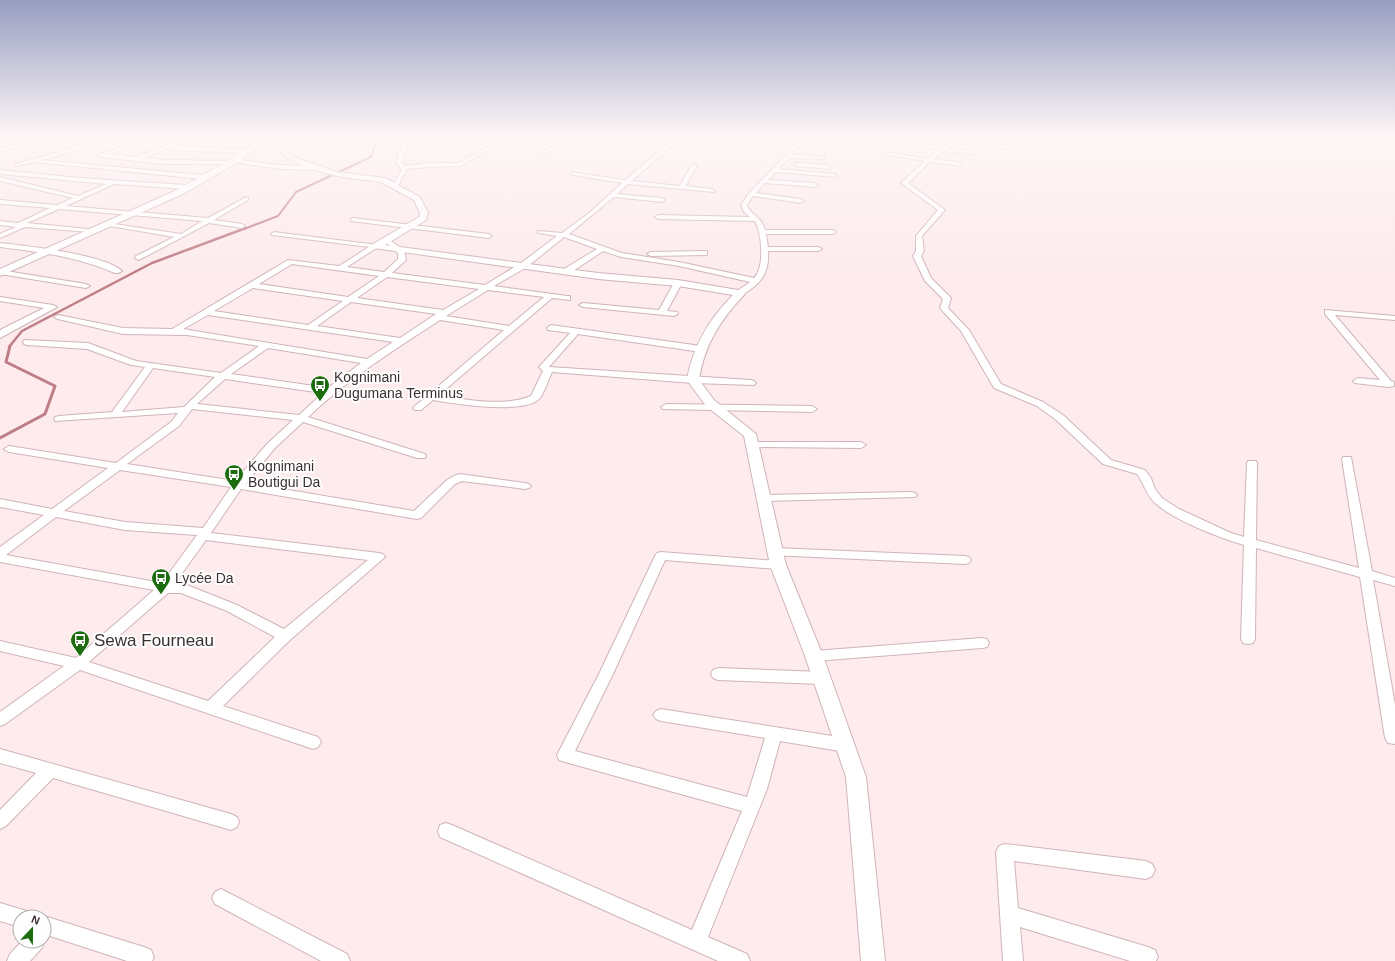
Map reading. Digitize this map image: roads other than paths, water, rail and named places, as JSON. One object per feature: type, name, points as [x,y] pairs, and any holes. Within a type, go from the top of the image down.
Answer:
[{"type":"main road","points":[[45,251],[110,224],[194,182]]},
{"type":"main road","points":[[0,271],[88,231],[182,191],[197,182]]},
{"type":"street","points":[[12,182],[79,198]]},
{"type":"street","points":[[19,183],[23,182]]},
{"type":"street","points":[[0,236],[114,182],[185,187]]},
{"type":"street","points":[[341,268],[423,218],[424,213],[417,199],[386,182]]},
{"type":"street","points":[[395,186],[398,182]]},
{"type":"street","points":[[0,720],[78,664],[165,588],[205,534],[238,484],[271,446],[330,391],[369,362],[524,265],[591,214],[627,182],[712,191]]},
{"type":"street","points":[[682,188],[685,182]]},
{"type":"street","points":[[762,182],[751,194],[744,205],[746,212],[758,220],[762,232],[765,265],[763,273],[756,281],[726,306],[706,334],[695,366],[693,380],[710,403],[750,434],[776,558],[814,656],[856,777],[873,961]]},
{"type":"street","points":[[783,182],[815,185]]},
{"type":"street","points":[[905,182],[904,183],[942,210],[919,236],[920,251],[918,256],[924,275],[929,282],[947,298],[944,308],[965,330],[997,386],[1040,404],[1059,417],[1107,462],[1141,472],[1158,500],[1175,512],[1227,536],[1395,582]]},
{"type":"street","points":[[751,194],[801,201]]},
{"type":"street","points":[[612,195],[662,200]]},
{"type":"street","points":[[139,258],[182,236],[246,199]]},
{"type":"street","points":[[0,202],[208,221],[242,226]]},
{"type":"street","points":[[658,217],[756,219]]},
{"type":"street","points":[[353,220],[489,236]]},
{"type":"street","points":[[0,223],[88,231]]},
{"type":"street","points":[[110,224],[162,234],[182,236]]},
{"type":"street","points":[[540,232],[564,235],[621,255],[679,264],[756,281]]},
{"type":"street","points":[[762,232],[833,232]]},
{"type":"street","points":[[274,234],[567,271],[678,283],[740,293]]},
{"type":"street","points":[[309,328],[386,274],[402,260],[399,249],[386,240]]},
{"type":"street","points":[[0,245],[45,251],[97,262],[118,271]]},
{"type":"street","points":[[567,271],[603,248]]},
{"type":"street","points":[[764,248],[818,249]]},
{"type":"street","points":[[621,255],[704,253]]},
{"type":"street","points":[[173,332],[291,262],[567,298]]},
{"type":"street","points":[[0,271],[86,286]]},
{"type":"street","points":[[662,313],[678,283]]},
{"type":"street","points":[[251,286],[442,315],[512,329]]},
{"type":"street","points":[[418,408],[550,296]]},
{"type":"street","points":[[0,299],[53,307],[5,331],[0,335]]},
{"type":"street","points":[[583,305],[674,314]]},
{"type":"street","points":[[205,312],[401,341]]},
{"type":"street","points":[[1392,384],[1328,312],[1395,318]]},
{"type":"street","points":[[58,317],[123,331],[187,332],[369,362]]},
{"type":"street","points":[[551,328],[701,349]]},
{"type":"street","points":[[576,331],[544,367],[548,370],[751,383]]},
{"type":"street","points":[[27,342],[88,346],[134,362],[330,391]]},
{"type":"street","points":[[0,554],[175,424],[187,408],[221,375],[267,344]]},
{"type":"street","points":[[115,415],[151,365]]},
{"type":"street","points":[[431,397],[483,403],[528,401],[535,398],[548,370]]},
{"type":"street","points":[[1358,381],[1392,384]]},
{"type":"street","points":[[59,419],[187,408],[301,418],[421,456]]},
{"type":"street","points":[[666,408],[812,409]]},
{"type":"street","points":[[752,445],[861,445]]},
{"type":"street","points":[[9,449],[238,484],[417,515],[451,482],[460,477],[525,486]]},
{"type":"street","points":[[1346,459],[1393,738]]},
{"type":"street","points":[[1248,639],[1252,463]]},
{"type":"street","points":[[764,498],[911,495]]},
{"type":"street","points":[[0,502],[125,526],[205,534],[380,557],[285,636],[211,708]]},
{"type":"street","points":[[752,806],[565,754],[606,674],[661,556],[965,560]]},
{"type":"street","points":[[0,558],[165,588],[182,588],[232,608],[285,636]]},
{"type":"street","points":[[814,656],[982,643]]},
{"type":"street","points":[[0,646],[78,664],[313,742]]},
{"type":"street","points":[[718,674],[822,678]]},
{"type":"street","points":[[661,715],[845,745]]},
{"type":"street","points":[[697,942],[759,789],[774,733]]},
{"type":"street","points":[[0,756],[231,822]]},
{"type":"street","points":[[0,821],[50,770]]},
{"type":"street","points":[[446,831],[740,961]]},
{"type":"street","points":[[1013,961],[1005,852],[1146,870]]},
{"type":"street","points":[[221,898],[340,961]]},
{"type":"street","points":[[0,912],[12,916]]},
{"type":"street","points":[[1009,914],[1148,957]]},
{"type":"street","points":[[52,930],[144,956]]},
{"type":"street","points":[[17,961],[28,949]]},
{"type":"waterway","points":[[244,229],[278,216],[296,192],[318,182]]},
{"type":"waterway","points":[[9,347],[22,331],[152,263],[246,228]]},
{"type":"waterway","points":[[0,438],[45,414],[55,386],[6,362],[10,346]]},
{"type":"place","name":"Kognimani Dugumana Terminus","points":[[320,402]]},
{"type":"place","name":"Kognimani Boutigui Da","points":[[234,491]]},
{"type":"place","name":"Lycée Da","points":[[161,595]]},
{"type":"place","name":"Sewa Fourneau","points":[[80,657]]}]
